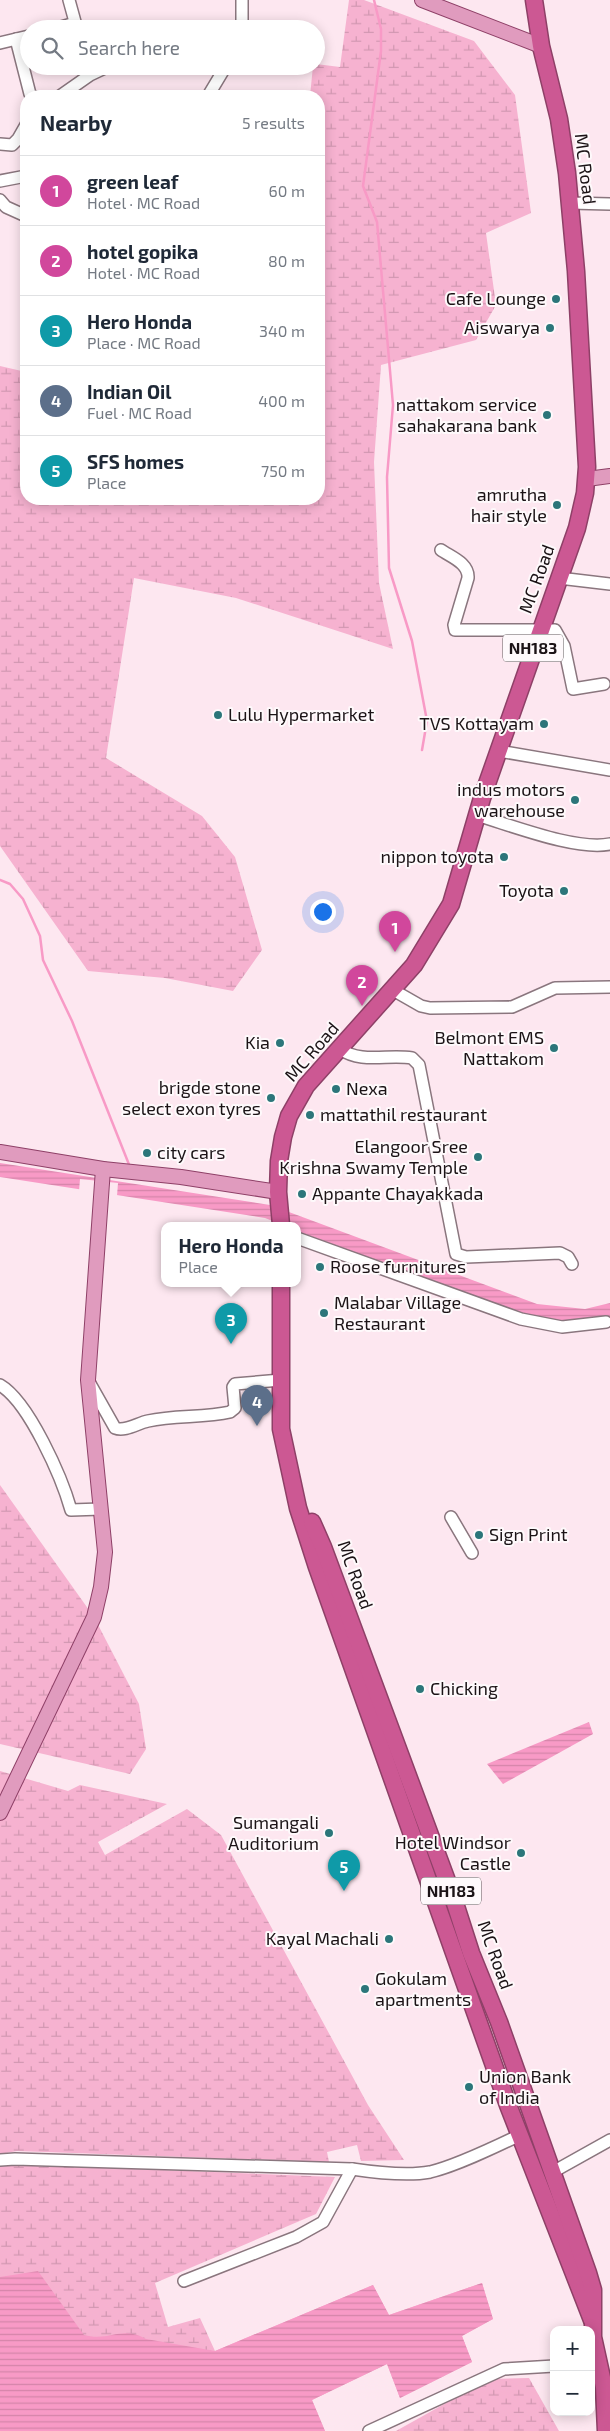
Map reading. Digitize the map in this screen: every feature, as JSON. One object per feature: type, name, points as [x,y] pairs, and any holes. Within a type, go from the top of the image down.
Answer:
[{"type":"highway","name":"MC Road","points":[[281,1221],[278,1192],[282,1137],[289,1116],[306,1086],[393,990],[427,946],[451,904],[476,815],[576,528],[587,479],[587,447],[570,203],[559,119],[541,46],[534,0]]},
{"type":"highway","name":"MC Road","points":[[281,1287],[282,1437],[288,1467],[317,1567],[520,2135],[592,2320]]},
{"type":"highway","name":"MC Road","points":[[288,1467],[323,1546],[453,1897],[471,1953],[499,2022],[593,2290],[592,2326]]},
{"type":"highway","points":[[436,1904],[453,1897]]},
{"type":"highway","name":"MC Road","points":[[595,2363],[607,2402],[606,2431]]},
{"type":"main road","points":[[422,0],[541,46]]},
{"type":"main road","points":[[587,479],[610,476]]},
{"type":"main road","points":[[0,1152],[102,1169],[278,1192]]},
{"type":"main road","points":[[0,1813],[94,1617],[101,1587],[105,1552],[88,1380],[102,1169]]},
{"type":"street","points":[[69,0],[74,20]]},
{"type":"street","points":[[242,0],[242,20]]},
{"type":"street","points":[[0,43],[20,38]]},
{"type":"street","points":[[16,39],[20,55]]},
{"type":"street","points":[[25,75],[29,90]]},
{"type":"street","points":[[67,90],[84,75]]},
{"type":"street","points":[[212,90],[221,75]]},
{"type":"street","points":[[0,144],[12,145],[20,136]]},
{"type":"street","points":[[0,181],[20,177]]},
{"type":"street","points":[[0,200],[6,207],[20,213]]},
{"type":"street","points":[[570,203],[610,204]]},
{"type":"street","points":[[441,550],[464,565],[468,571],[468,578],[454,625],[455,630],[554,630],[560,637],[566,651],[573,689],[604,684]]},
{"type":"street","points":[[559,578],[610,584]]},
{"type":"street","points":[[498,751],[610,770]]},
{"type":"street","points":[[476,815],[570,843],[610,844]]},
{"type":"street","points":[[393,990],[421,1006],[430,1008],[487,1009],[517,1006],[555,988],[610,988]]},
{"type":"street","points":[[340,1049],[350,1056],[362,1058],[412,1058],[419,1065],[456,1254],[466,1257],[560,1253],[568,1257],[572,1264]]},
{"type":"street","points":[[301,1239],[521,1319],[562,1327],[606,1322]]},
{"type":"street","points":[[88,1380],[113,1425],[118,1430],[160,1418],[230,1412],[235,1408],[233,1390],[235,1384],[281,1380]]},
{"type":"street","points":[[0,1385],[16,1399],[46,1445],[64,1485],[71,1510],[101,1509]]},
{"type":"street","points":[[451,1517],[472,1553]]},
{"type":"street","points":[[0,2160],[15,2158],[352,2169],[373,2172],[429,2172],[489,2150],[520,2135]]},
{"type":"street","points":[[551,2173],[610,2140]]},
{"type":"street","points":[[184,2281],[296,2237],[323,2222],[352,2169]]},
{"type":"street","points":[[369,2431],[504,2369],[550,2366]]},
{"type":"green space","points":[[349,0],[364,0],[474,41],[515,95],[531,213],[486,233],[496,305],[476,340],[381,365],[374,462],[379,583],[393,649],[236,598],[134,578],[106,758],[202,816],[235,857],[262,950],[233,991],[165,978],[88,971],[0,846],[0,366],[20,371],[20,505],[325,505],[325,90],[311,90],[312,75],[325,75],[325,65],[340,67]]},
{"type":"green space","points":[[0,1485],[94,1617],[139,1704],[146,1749],[130,1774],[0,1744]]},
{"type":"green space","points":[[0,1771],[68,1791],[80,1785],[167,1804],[98,1842],[105,1855],[187,1809],[221,1835],[368,2105],[404,2160],[361,2161],[357,2145],[327,2152],[329,2162],[17,2151],[0,2154]]},
{"type":"green space","points":[[15,2164],[335,2177],[316,2214],[155,2283],[168,2327],[200,2318],[215,2351],[373,2285],[389,2315],[482,2283],[493,2319],[462,2336],[472,2362],[400,2398],[387,2364],[312,2400],[325,2431],[0,2431],[0,2166]]},
{"type":"green space","points":[[529,2378],[559,2431],[396,2431],[489,2379]]},
{"type":"shaded area","points":[[0,1163],[270,1205],[537,1304],[585,1309],[610,1303],[610,1323],[577,1328],[498,1309],[301,1233],[301,1222],[275,1222],[265,1218],[0,1177]]},
{"type":"shaded area","points":[[589,1722],[593,1734],[503,1784],[487,1764]]},
{"type":"shaded area","points":[[38,2271],[84,2335],[101,2337],[130,2333],[146,2339],[215,2351],[373,2285],[389,2315],[482,2283],[493,2319],[462,2336],[472,2362],[400,2398],[387,2364],[312,2400],[325,2431],[0,2431],[0,2277]]},
{"type":"pier","points":[[80,1179],[118,1183],[117,1196],[79,1191]]},
{"type":"waterway","points":[[374,0],[381,29],[381,51],[363,186],[377,222],[393,405],[387,477],[389,568],[412,641],[427,721],[422,750]]},
{"type":"waterway","points":[[0,880],[10,884],[23,899],[40,936],[43,960],[72,1021],[130,1167]]},
{"type":"place","name":"Cafe Lounge","points":[[556,299]]},
{"type":"place","name":"Aiswarya","points":[[550,328]]},
{"type":"place","name":"nattakom service sahakarana bank","points":[[547,415]]},
{"type":"place","name":"amrutha hair style","points":[[557,505]]},
{"type":"place","name":"Lulu Hypermarket","points":[[218,715]]},
{"type":"place","name":"TVS Kottayam","points":[[544,724]]},
{"type":"place","name":"indus motors warehouse","points":[[575,800]]},
{"type":"place","name":"nippon toyota","points":[[504,857]]},
{"type":"place","name":"Toyota","points":[[564,891]]},
{"type":"place","name":"green leaf","points":[[395,952]]},
{"type":"place","name":"hotel gopika","points":[[362,1006]]},
{"type":"place","name":"Kia","points":[[280,1043]]},
{"type":"place","name":"Belmont EMS Nattakom","points":[[554,1048]]},
{"type":"place","name":"Nexa","points":[[336,1089]]},
{"type":"place","name":"brigde stone select exon tyres","points":[[271,1098]]},
{"type":"place","name":"mattathil restaurant","points":[[310,1115]]},
{"type":"place","name":"city cars","points":[[147,1153]]},
{"type":"place","name":"Elangoor Sree Krishna Swamy Temple","points":[[478,1157]]},
{"type":"place","name":"Appante Chayakkada","points":[[302,1194]]},
{"type":"place","name":"Roose furnitures","points":[[320,1267]]},
{"type":"place","name":"Malabar Village Restaurant","points":[[324,1313]]},
{"type":"place","name":"Hero Honda","points":[[231,1344]]},
{"type":"place","name":"Indian Oil","points":[[257,1426]]},
{"type":"place","name":"Sign Print","points":[[479,1535]]},
{"type":"place","name":"Chicking","points":[[420,1689]]},
{"type":"place","name":"Sumangali Auditorium","points":[[329,1833]]},
{"type":"place","name":"Hotel Windsor Castle","points":[[521,1853]]},
{"type":"place","name":"SFS homes","points":[[344,1891]]},
{"type":"place","name":"Kayal Machali","points":[[389,1939]]},
{"type":"place","name":"Gokulam apartments","points":[[365,1989]]},
{"type":"place","name":"Union Bank of India","points":[[469,2087]]}]
